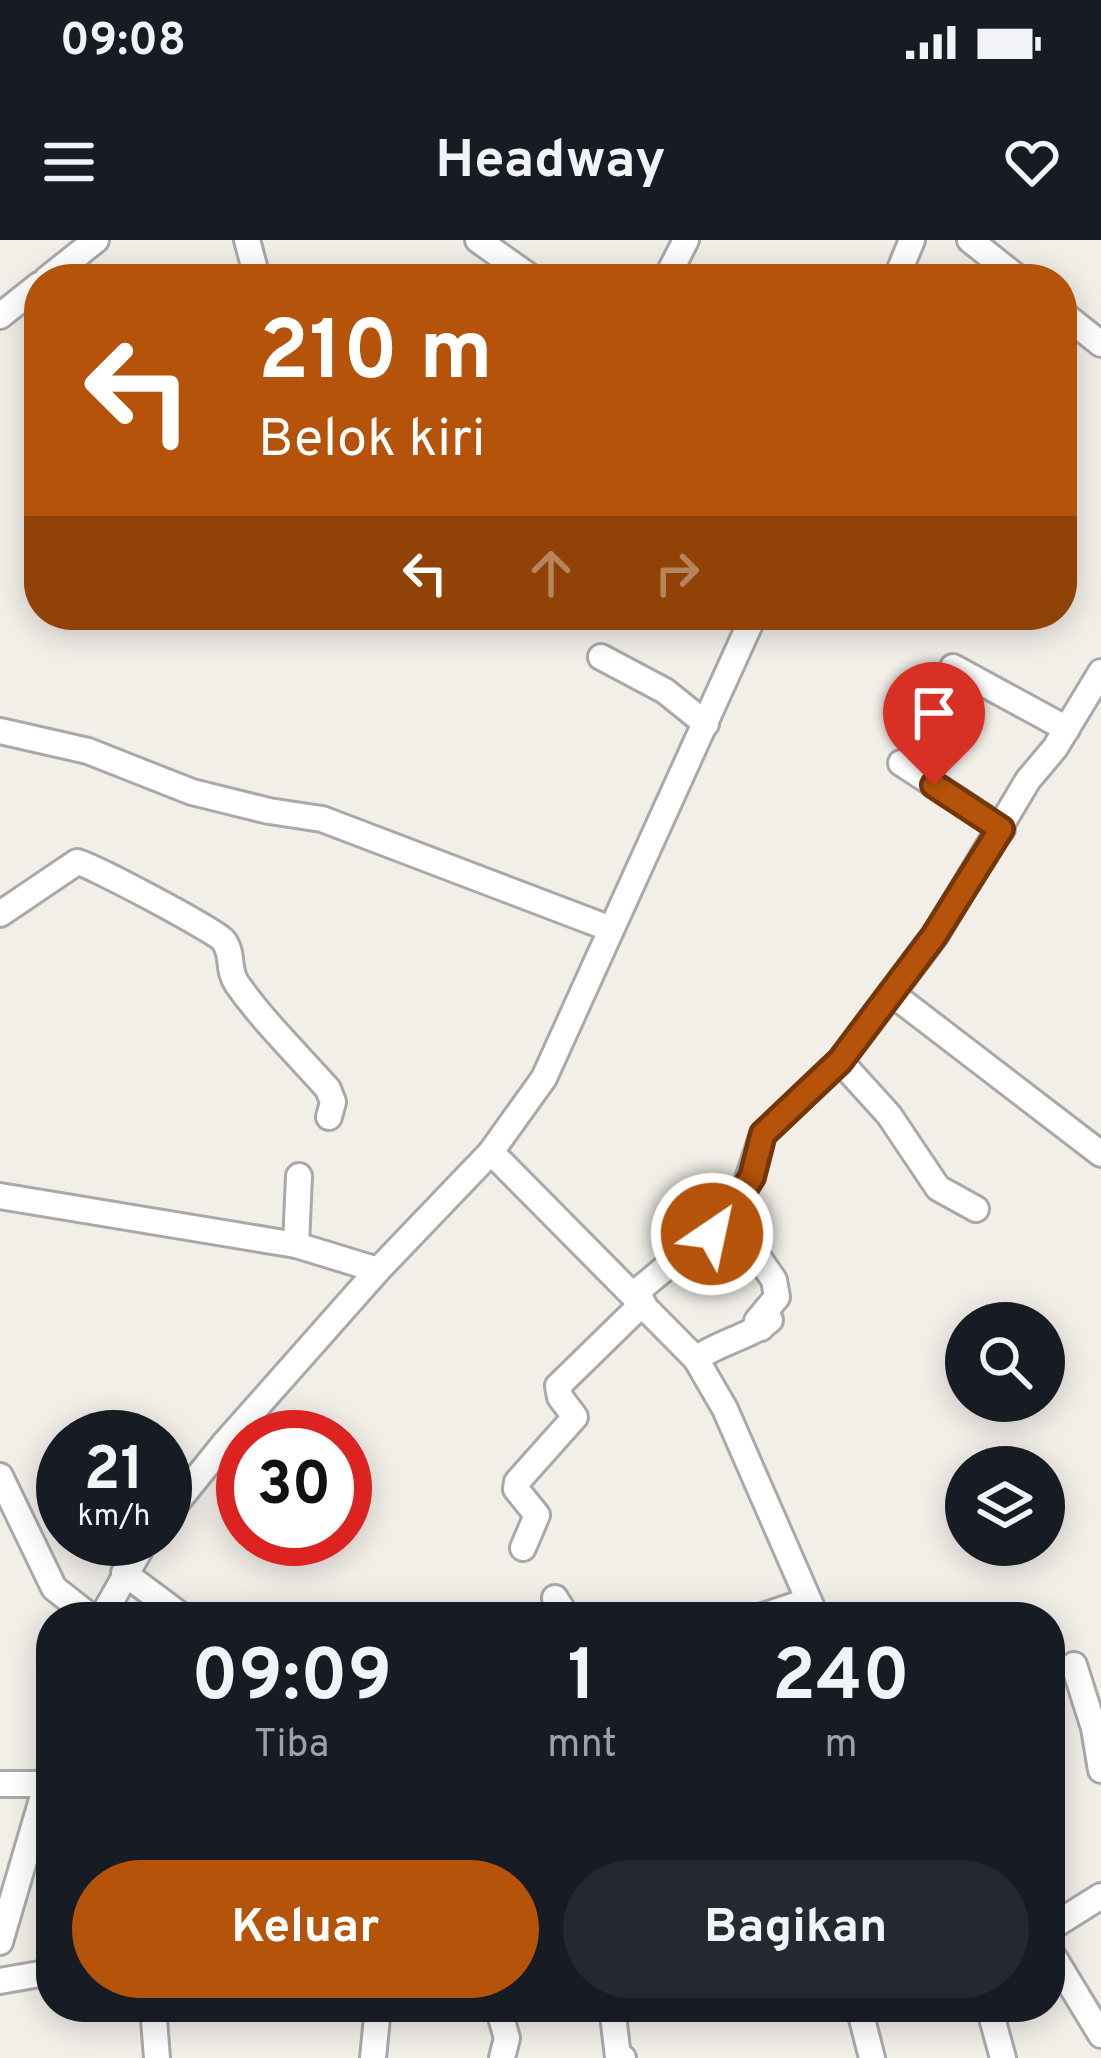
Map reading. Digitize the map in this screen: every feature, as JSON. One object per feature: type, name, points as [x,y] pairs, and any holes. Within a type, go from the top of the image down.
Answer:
[{"type":"street","points":[[65,264],[95,240]]},
{"type":"street","points":[[478,240],[512,264]]},
{"type":"street","points":[[970,240],[1000,264]]},
{"type":"street","points":[[0,316],[24,297]]},
{"type":"street","points":[[1077,325],[1101,344]]},
{"type":"street","points":[[266,1410],[378,1270],[491,1152],[544,1078],[747,630]]},
{"type":"street","points":[[601,658],[665,691],[706,724]]},
{"type":"street","points":[[953,667],[1067,729]]},
{"type":"street","points":[[523,1548],[537,1514],[517,1489],[517,1482],[574,1422],[558,1386],[707,1231],[712,1214],[745,1188],[763,1134],[840,1061],[934,936],[1028,780],[1067,729],[1101,672]]},
{"type":"street","points":[[0,731],[88,752],[192,791],[322,819],[611,929]]},
{"type":"street","points":[[901,763],[1001,829]]},
{"type":"street","points":[[0,914],[77,862],[89,863],[131,890],[189,917],[222,939],[234,981],[328,1089],[333,1102],[329,1117]]},
{"type":"street","points":[[891,993],[1101,1154]]},
{"type":"street","points":[[840,1061],[889,1115],[938,1188],[976,1209]]},
{"type":"street","points":[[491,1152],[696,1359],[725,1409],[808,1602]]},
{"type":"street","points":[[296,1245],[298,1176]]},
{"type":"street","points":[[0,1196],[296,1245],[378,1270]]},
{"type":"street","points":[[707,1231],[740,1232],[774,1280],[777,1297],[758,1321],[761,1328]]},
{"type":"street","points":[[696,1359],[717,1344],[761,1328],[790,1304]]},
{"type":"street","points":[[192,1491],[216,1468]]},
{"type":"street","points":[[0,1477],[54,1588],[72,1602]]},
{"type":"street","points":[[110,1602],[129,1566]]},
{"type":"street","points":[[124,1573],[163,1602]]},
{"type":"street","points":[[1074,1665],[1094,1728],[1101,1770]]},
{"type":"street","points":[[0,1784],[36,1778]]},
{"type":"street","points":[[0,1940],[36,1817]]},
{"type":"street","points":[[1065,1919],[1101,1896]]},
{"type":"street","points":[[0,1981],[36,1975]]},
{"type":"street","points":[[1065,1976],[1101,2036]]},
{"type":"street","points":[[154,2022],[157,2058]]},
{"type":"street","points":[[373,2058],[377,2022]]},
{"type":"street","points":[[502,2022],[506,2038],[502,2058]]},
{"type":"street","points":[[614,2022],[619,2058]]},
{"type":"street","points":[[863,2022],[872,2058]]},
{"type":"street","points":[[993,2022],[1003,2058]]},
{"type":"route","points":[[712,1234],[707,1231],[712,1214],[752,1177],[763,1134],[840,1061],[934,936],[1001,829],[934,785]]}]
